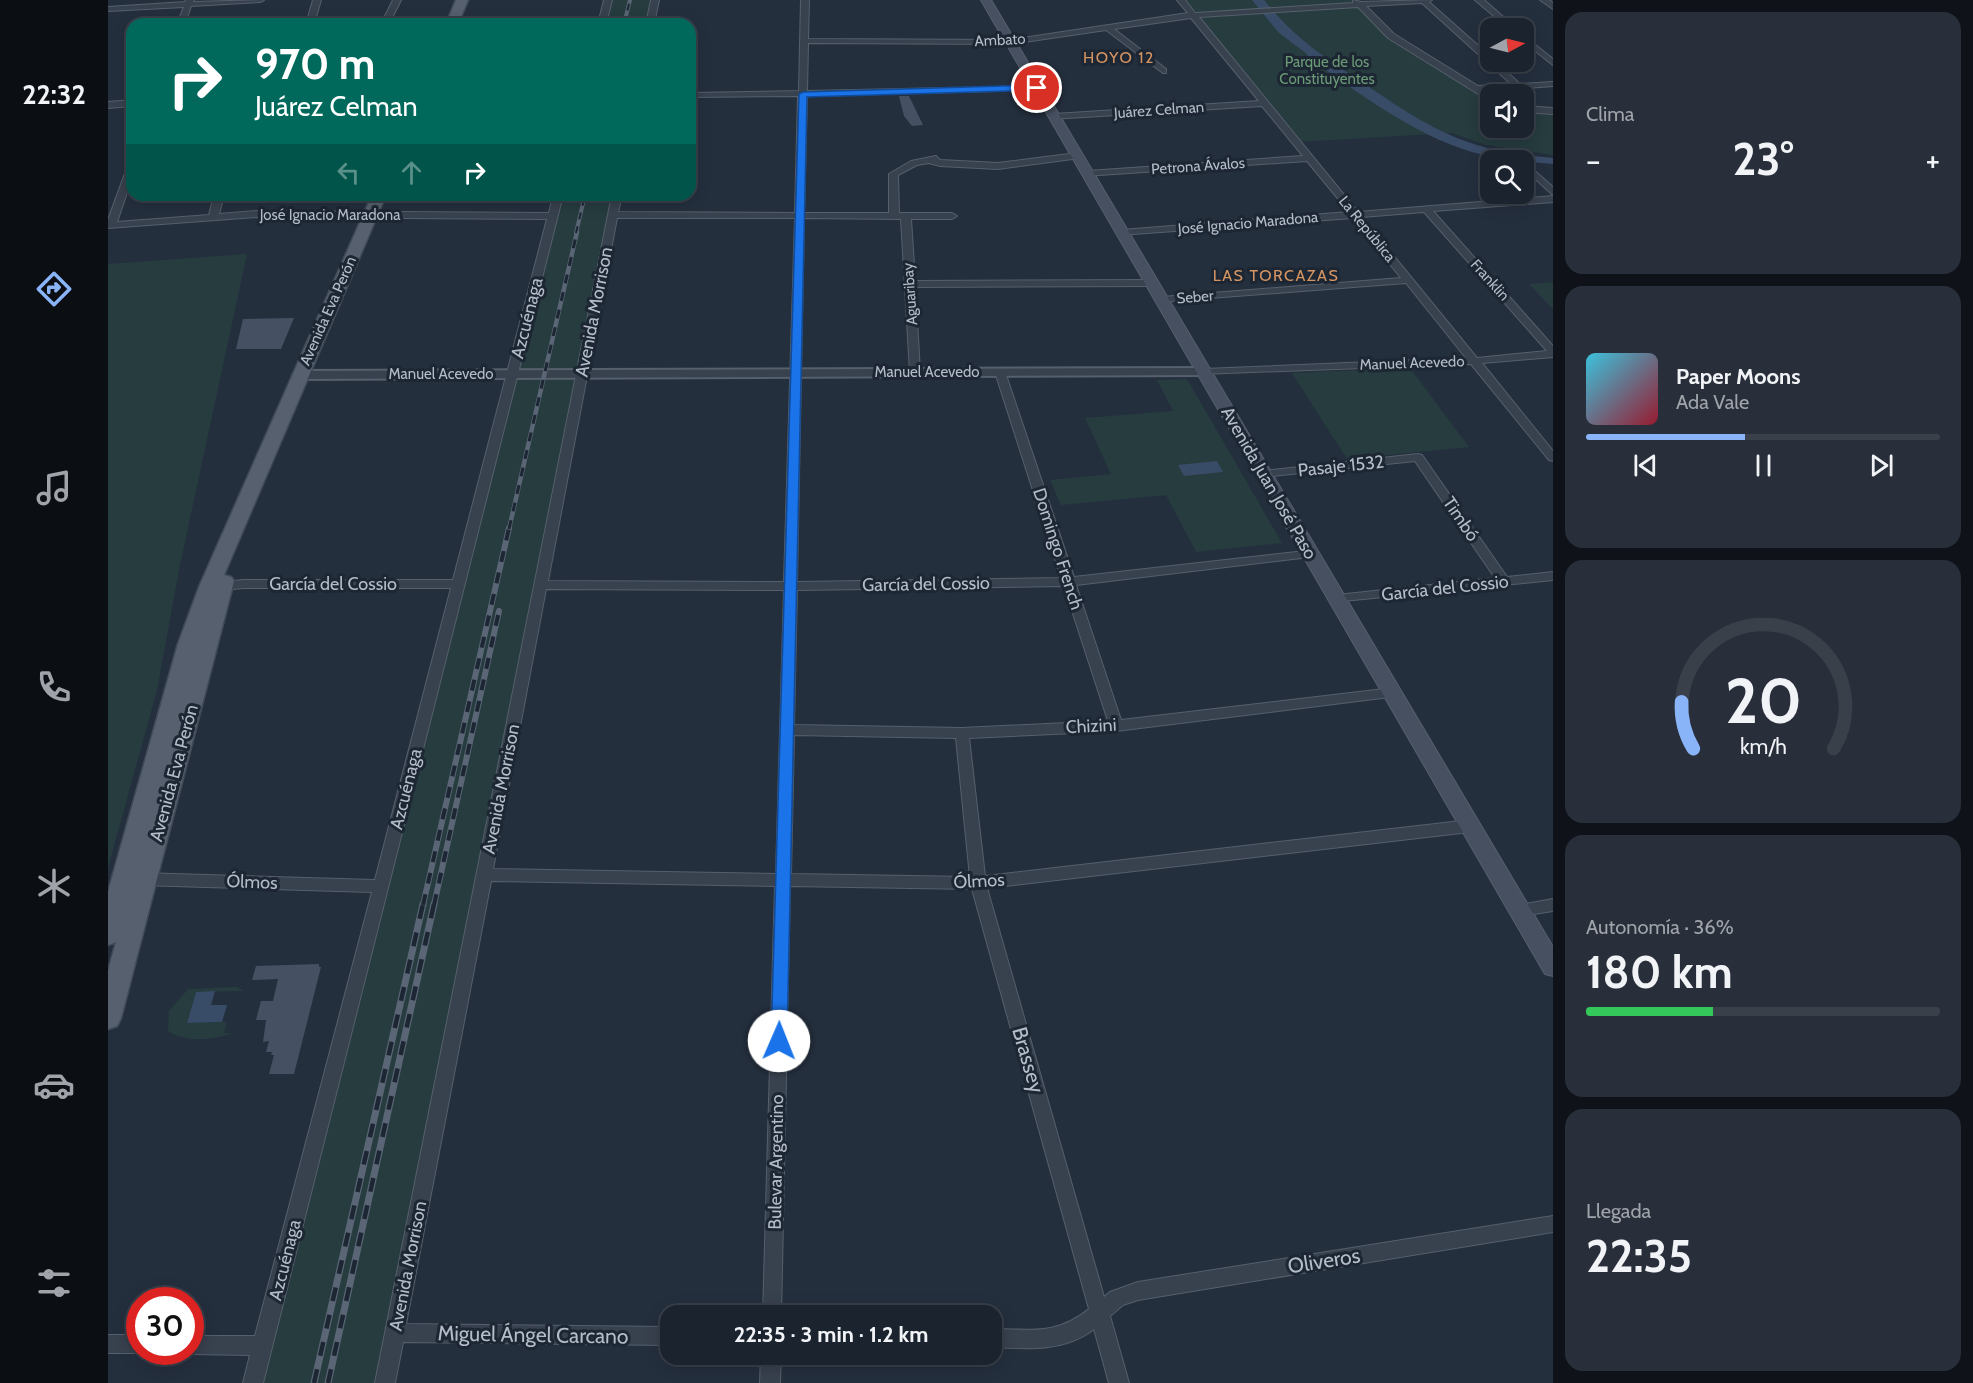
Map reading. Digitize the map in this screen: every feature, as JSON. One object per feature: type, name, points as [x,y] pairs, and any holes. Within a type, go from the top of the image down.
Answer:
[{"type":"main road","points":[[454,18],[462,0]]},
{"type":"main road","name":"Avenida Juan José Paso","points":[[986,0],[1553,967]]},
{"type":"main road","name":"Avenida Eva Perón","points":[[108,1018],[135,879],[216,587],[236,528],[376,201]]},
{"type":"main road","name":"Avenida Eva Perón","points":[[108,935],[135,879]]},
{"type":"street","points":[[109,10],[114,0]]},
{"type":"street","points":[[109,10],[189,2],[260,0]]},
{"type":"street","points":[[312,18],[316,0]]},
{"type":"street","points":[[388,18],[397,0]]},
{"type":"street","points":[[604,18],[608,0]]},
{"type":"street","points":[[651,18],[655,0]]},
{"type":"street","name":"Bulevar Argentino","points":[[772,1305],[806,0]]},
{"type":"street","name":"La República","points":[[1181,0],[1553,458]]},
{"type":"street","points":[[1423,0],[1515,84]]},
{"type":"street","name":"Ambato","points":[[804,41],[1010,42],[1193,15],[1356,2],[1428,0]]},
{"type":"street","points":[[1479,0],[1500,18]]},
{"type":"street","points":[[1544,0],[1553,7]]},
{"type":"street","points":[[183,18],[189,2]]},
{"type":"street","points":[[1356,2],[1391,36],[1480,91]]},
{"type":"street","points":[[1108,28],[1162,71]]},
{"type":"street","points":[[1534,47],[1553,63]]},
{"type":"street","points":[[1534,86],[1553,84]]},
{"type":"street","points":[[696,94],[803,94],[1037,88]]},
{"type":"street","points":[[1476,89],[1480,89]]},
{"type":"street","name":"Juárez Celman","points":[[1054,117],[1264,103]]},
{"type":"street","points":[[108,105],[126,104]]},
{"type":"street","points":[[1534,110],[1553,111]]},
{"type":"street","points":[[894,216],[893,174],[914,163],[928,160],[940,164],[1007,166],[1077,156]]},
{"type":"street","name":"Petrona Ávalos","points":[[1088,174],[1309,158]]},
{"type":"street","points":[[1536,175],[1553,192]]},
{"type":"street","points":[[110,225],[126,181]]},
{"type":"street","name":"José Ignacio Maradona","points":[[1122,233],[1553,199]]},
{"type":"street","points":[[213,218],[217,201]]},
{"type":"street","name":"Azcuénaga","points":[[254,1383],[557,201]]},
{"type":"street","name":"Avenida Morrison","points":[[385,1383],[616,201]]},
{"type":"street","name":"Franklin","points":[[1426,209],[1553,353]]},
{"type":"street","name":"José Ignacio Maradona","points":[[110,225],[256,214],[553,216]]},
{"type":"street","points":[[613,215],[952,216]]},
{"type":"street","name":"Aguaribay","points":[[906,216],[915,372]]},
{"type":"street","name":"Seber","points":[[1162,300],[1408,280]]},
{"type":"street","name":"Seber","points":[[909,284],[1152,283]]},
{"type":"street","name":"Manuel Acevedo","points":[[300,375],[1204,372],[1474,361],[1553,353]]},
{"type":"street","name":"Domingo French","points":[[1000,372],[1116,726]]},
{"type":"street","name":"Pasaje 1532","points":[[1264,474],[1418,458]]},
{"type":"street","name":"Timbó","points":[[1418,458],[1503,581]]},
{"type":"street","name":"García del Cossio","points":[[541,585],[791,586],[1070,582],[1310,552]]},
{"type":"street","name":"García del Cossio","points":[[1337,599],[1553,576]]},
{"type":"street","name":"García del Cossio","points":[[216,587],[458,584]]},
{"type":"street","name":"Chizini","points":[[787,730],[962,733],[1116,726],[1393,693]]},
{"type":"street","name":"Brassey","points":[[962,733],[978,883],[1119,1383]]},
{"type":"street","name":"Ólmos","points":[[484,875],[978,883],[1470,826]]},
{"type":"street","name":"Ólmos","points":[[135,879],[381,886]]},
{"type":"street","points":[[1520,910],[1553,905]]},
{"type":"street","name":"Oliveros","points":[[1099,1311],[1117,1298],[1138,1292],[1553,1224]]},
{"type":"street","points":[[1002,1338],[1047,1339],[1062,1336],[1080,1328],[1099,1311]]},
{"type":"street","name":"Miguel Ángel Carcano","points":[[395,1333],[660,1336]]},
{"type":"street","points":[[108,1344],[126,1344]]},
{"type":"street","points":[[204,1345],[263,1346]]},
{"type":"street","points":[[770,1383],[771,1365]]},
{"type":"green space","points":[[608,0],[655,0],[651,18],[604,18]]},
{"type":"green space","name":"Parque de los Constituyentes","points":[[1181,0],[1354,0],[1391,36],[1480,91],[1480,138],[1534,138],[1534,110],[1553,111],[1553,155],[1534,152],[1534,150],[1486,145],[1452,133],[1296,142]]},
{"type":"green space","points":[[556,201],[616,201],[385,1383],[253,1383]]},
{"type":"green space","points":[[247,254],[180,565],[157,690],[108,868],[108,264]]},
{"type":"green space","points":[[1553,282],[1553,309],[1529,284]]},
{"type":"green space","points":[[1410,368],[1469,447],[1347,459],[1292,373]]},
{"type":"green space","points":[[1187,379],[1282,543],[1196,552],[1166,495],[1061,505],[1050,480],[1111,474],[1085,418],[1173,411],[1157,380]]},
{"type":"green space","points":[[237,987],[244,991],[196,992],[187,1023],[227,1022],[224,1033],[233,1033],[191,1039],[168,1031],[169,1011],[188,989]]},
{"type":"water","points":[[1252,0],[1264,0],[1300,38],[1382,96],[1448,134],[1496,150],[1480,150],[1480,154],[1428,135],[1407,124],[1308,58],[1307,54],[1279,33]]},
{"type":"water","points":[[1534,156],[1553,158],[1553,164],[1534,162]]},
{"type":"water","points":[[1217,461],[1223,472],[1184,476],[1178,465]]},
{"type":"water","points":[[215,991],[211,1005],[227,1005],[222,1022],[187,1023],[196,992]]},
{"type":"building","points":[[899,96],[909,96],[923,125],[912,126],[904,116]]},
{"type":"building","points":[[294,318],[281,349],[236,349],[243,319]]},
{"type":"building","points":[[319,964],[321,967],[294,1074],[269,1074],[274,1055],[271,1055],[272,1052],[266,1052],[269,1041],[263,1042],[266,1020],[256,1020],[261,1001],[273,1001],[278,979],[252,980],[256,966]]},
{"type":"railway","points":[[626,18],[630,0]]},
{"type":"railway","points":[[576,233],[584,201]]},
{"type":"railway","points":[[509,529],[577,232]]},
{"type":"railway","points":[[423,905],[509,528]]},
{"type":"railway","points":[[434,905],[499,611]]},
{"type":"railway","points":[[314,1383],[423,904]]},
{"type":"railway","points":[[328,1383],[434,904]]},
{"type":"district","name":"HOYO 12","points":[[1119,57]]},
{"type":"district","name":"LAS TORCAZAS","points":[[1276,275]]},
{"type":"route","points":[[779,1041],[803,94],[1037,88]]}]
